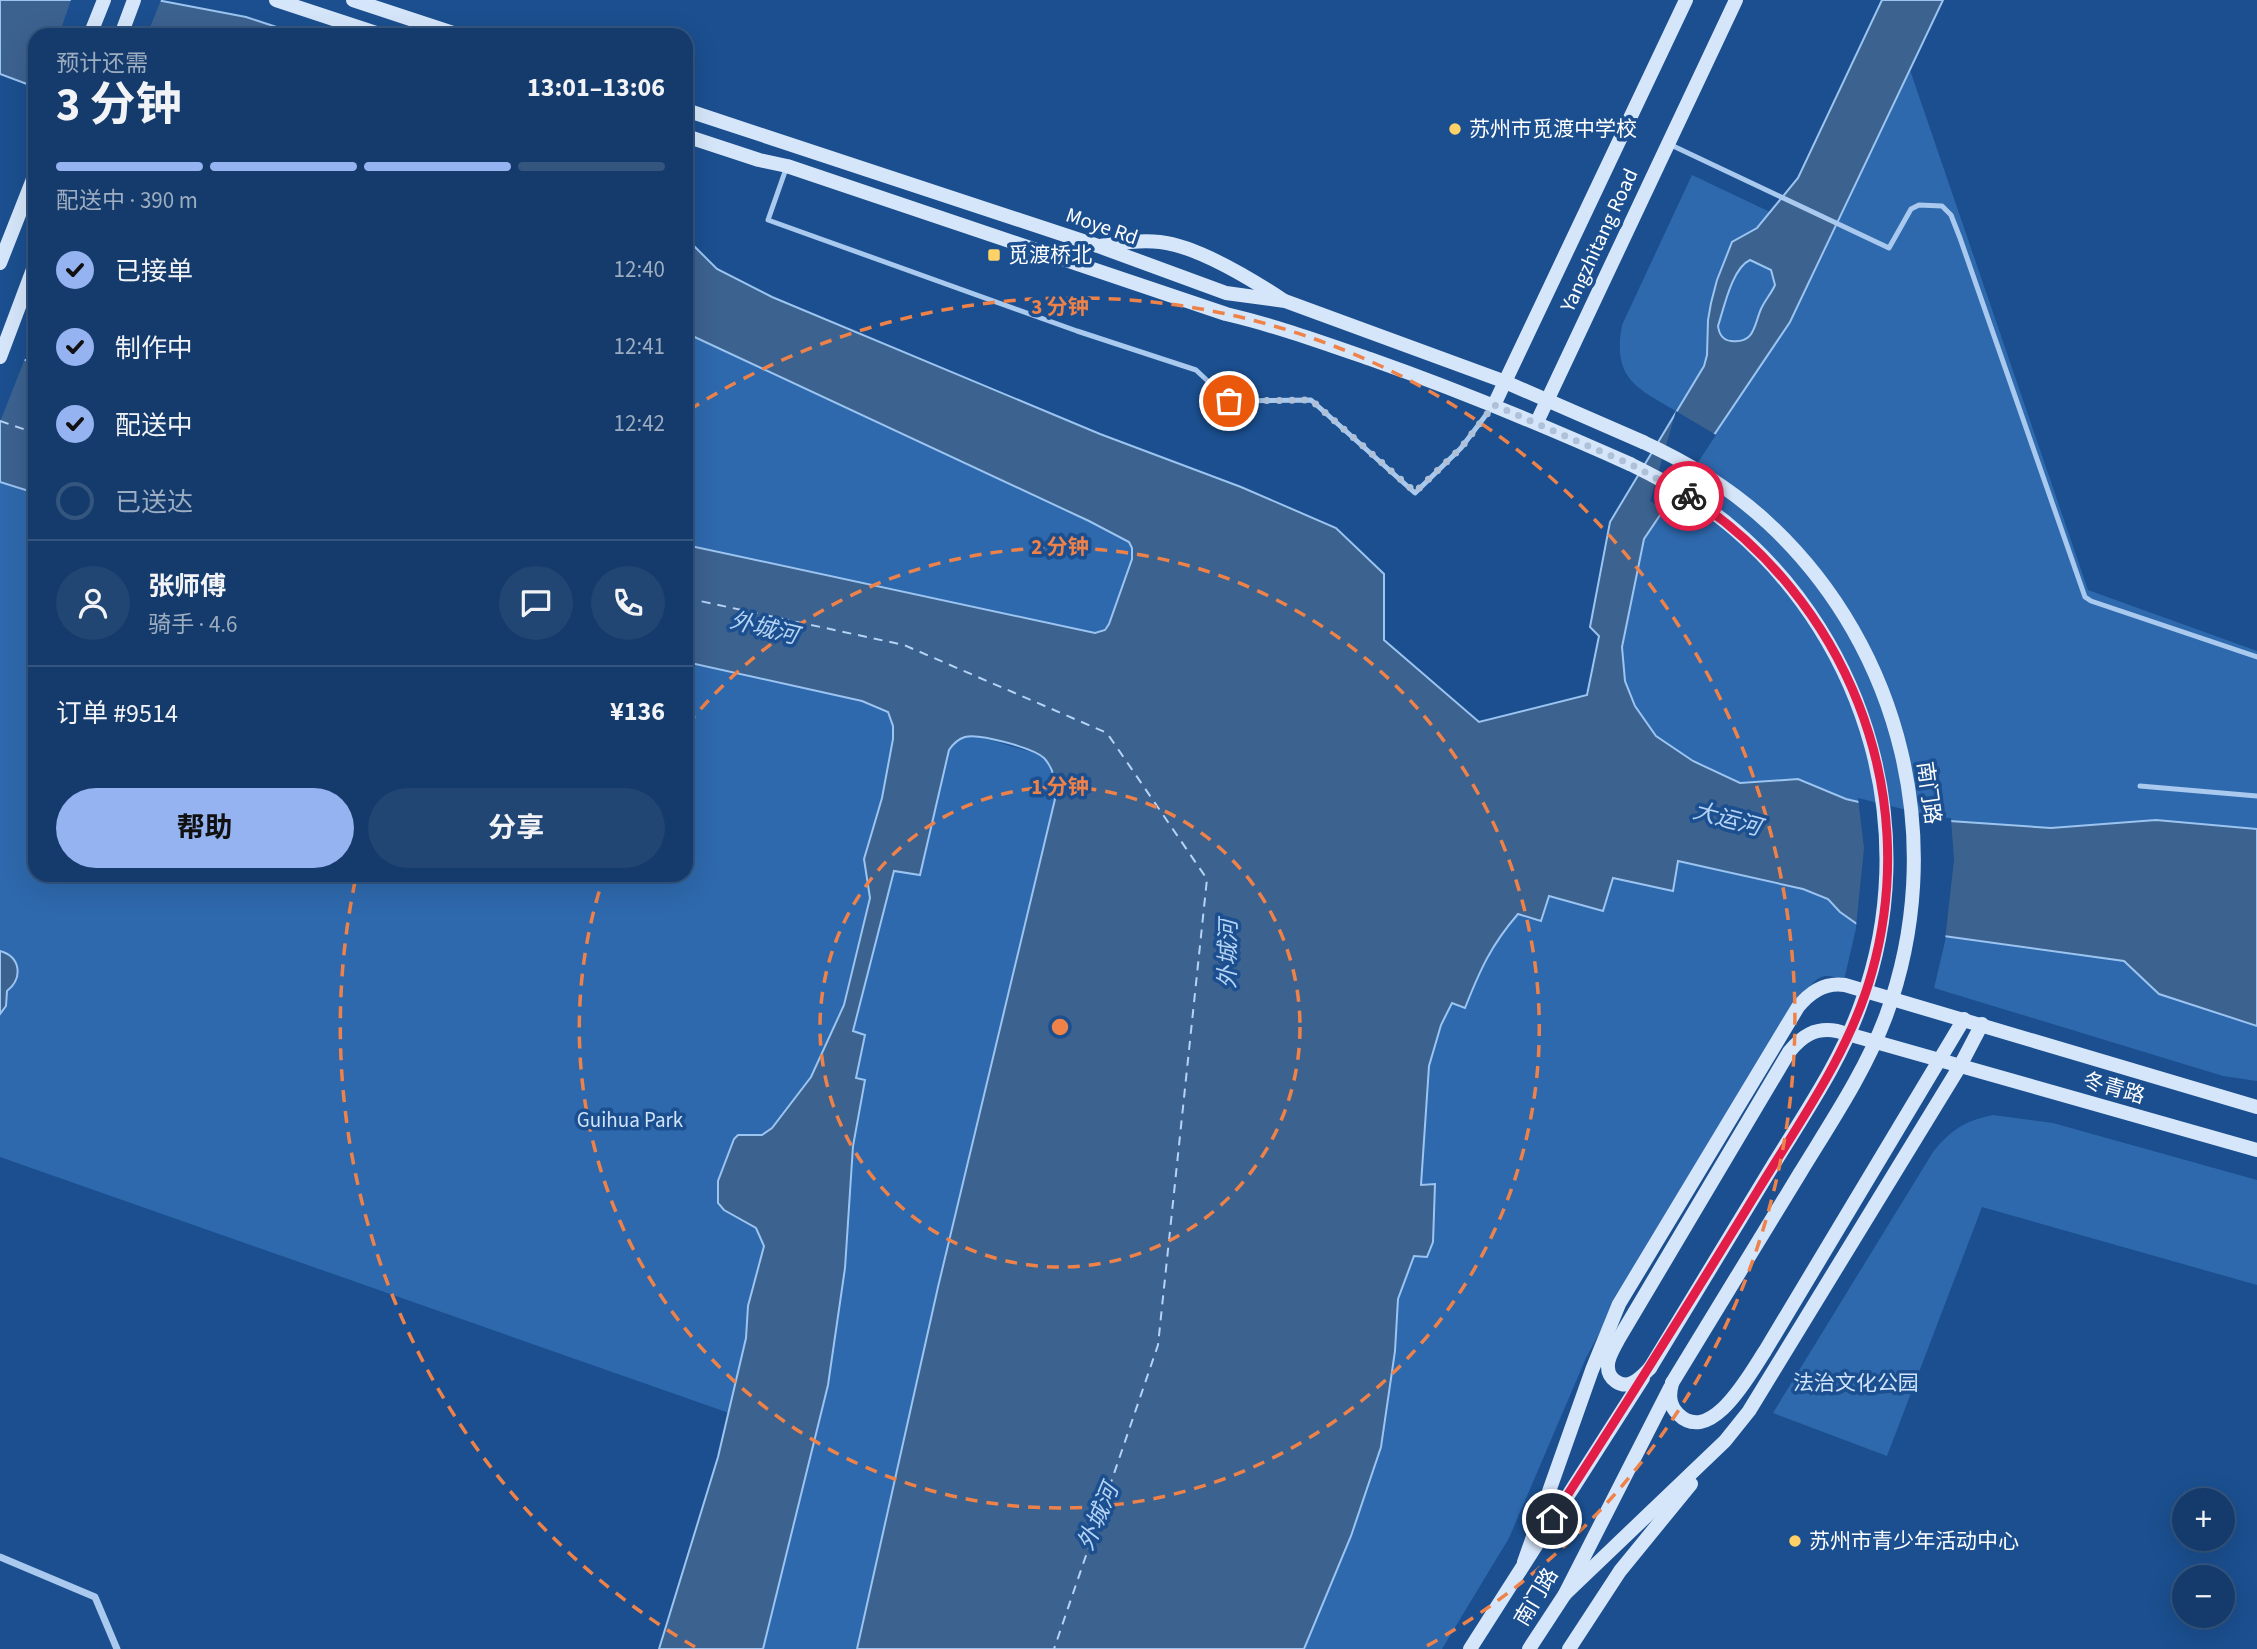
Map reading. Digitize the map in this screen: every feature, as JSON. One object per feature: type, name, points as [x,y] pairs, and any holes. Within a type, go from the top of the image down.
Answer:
[{"type":"main road","points":[[93,28],[104,0]]},
{"type":"main road","points":[[124,28],[134,0]]},
{"type":"main road","points":[[276,0],[361,28]]},
{"type":"main road","points":[[353,0],[437,28]]},
{"type":"main road","name":"Yangzhitang Road","points":[[1494,405],[1503,381],[1686,0]]},
{"type":"main road","name":"Yangzhitang Road","points":[[1537,422],[1736,0]]},
{"type":"main road","name":"Moye Rd","points":[[693,112],[1098,246],[1226,293],[1285,301],[1503,381]]},
{"type":"main road","name":"Moye Rd","points":[[693,137],[759,160],[788,166],[1226,314],[1276,326],[1494,405]]},
{"type":"main road","points":[[0,263],[28,192]]},
{"type":"main road","points":[[1098,246],[1129,241],[1162,242],[1182,248],[1251,279],[1285,301]]},
{"type":"main road","points":[[0,358],[28,283]]},
{"type":"main road","name":"南门路","points":[[1503,381],[1643,442],[1705,475],[1768,523],[1809,566],[1845,614],[1873,667],[1894,723],[1908,781],[1914,841],[1912,901],[1907,940],[1895,989],[1874,1045],[1846,1098],[1672,1383],[1564,1594],[1529,1649]]},
{"type":"main road","name":"南门路","points":[[1470,1649],[1650,1368],[1823,1084],[1851,1030],[1872,972],[1885,902],[1887,850],[1882,789],[1868,730],[1846,672],[1815,619],[1778,571],[1734,528],[1684,493],[1630,464],[1494,405]]},
{"type":"main road","name":"冬青路","points":[[1524,1562],[1606,1333],[1619,1304],[1802,1001],[1818,989],[1840,984],[2257,1107]]},
{"type":"main road","points":[[1672,1383],[1670,1392],[1673,1407],[1691,1421],[1709,1419],[1731,1401],[1765,1351],[1964,1019]]},
{"type":"main road","points":[[1569,1649],[1620,1571],[1755,1402],[1982,1024]]},
{"type":"main road","name":"冬青路","points":[[1650,1368],[1634,1382],[1624,1384],[1611,1377],[1608,1365],[1618,1340],[1793,1046],[1812,1032],[1829,1030],[2257,1150]]},
{"type":"main road","points":[[1564,1594],[1725,1441]]},
{"type":"street","points":[[0,1557],[95,1597],[117,1649]]},
{"type":"lane","points":[[1668,144],[1889,248],[1910,209],[1919,205],[1942,206],[1951,215],[2085,597],[2257,657]]},
{"type":"lane","points":[[788,166],[768,220],[1077,331],[1196,370],[1229,401],[1311,400],[1415,492],[1461,448],[1494,405]]},
{"type":"lane","points":[[2140,786],[2257,796]]},
{"type":"green space","points":[[1910,70],[2088,590],[2257,651],[2257,829],[2156,820],[2051,828],[1935,820],[1846,799],[1798,779],[1740,783],[1693,761],[1655,736],[1635,706],[1625,681],[1622,647],[1644,539],[1790,322]]},
{"type":"green space","points":[[1692,175],[1770,212],[1757,228],[1733,242],[1794,278],[1748,360],[1707,355],[1698,377],[1676,411],[1649,395],[1630,379],[1624,369],[1620,343],[1622,325]]},
{"type":"green space","points":[[693,336],[1129,542],[1132,559],[1109,624],[1104,629],[1090,633],[693,547]]},
{"type":"green space","name":"Guihua Park","points":[[0,482],[28,491],[28,882],[693,882],[693,664],[862,701],[1034,753],[1045,761],[1052,772],[1055,799],[938,1287],[857,1649],[763,1649],[828,1385],[832,1352],[746,1338],[729,1413],[0,1157]]},
{"type":"green space","points":[[1678,861],[1803,889],[1828,899],[1857,924],[1844,980],[1823,976],[1812,984],[1604,1324],[1586,1358],[1509,1538],[1442,1649],[1304,1649],[1351,1536],[1381,1447],[1395,1351],[1398,1299],[1414,1255],[1433,1242],[1435,1184],[1421,1186],[1429,1066],[1441,1025],[1452,1003],[1465,1008],[1481,966],[1518,914],[1549,896],[1613,878],[1672,891]]},
{"type":"green space","points":[[1946,937],[2124,961],[2159,994],[2257,1026],[2257,1081],[2223,1076],[1934,988]]},
{"type":"green space","name":"法治文化公园","points":[[1993,1115],[2053,1123],[2257,1180],[2257,1285],[1982,1207],[1887,1456],[1773,1413],[1933,1152],[1959,1128],[1974,1120]]},
{"type":"water","points":[[0,0],[157,0],[246,17],[280,28],[28,28],[28,84],[0,74]]},
{"type":"water","points":[[1882,0],[1943,0],[1790,322],[1644,539],[1622,647],[1625,681],[1635,706],[1656,736],[1693,761],[1740,783],[1798,779],[1846,799],[1935,820],[2051,828],[2156,820],[2257,829],[2257,1026],[2159,994],[2124,961],[1857,924],[1828,899],[1803,889],[1678,861],[1673,891],[1613,878],[1603,911],[1549,896],[1541,921],[1518,914],[1487,958],[1465,1008],[1452,1003],[1441,1025],[1429,1066],[1421,1185],[1435,1184],[1433,1242],[1427,1257],[1414,1256],[1398,1299],[1395,1351],[1381,1447],[1351,1536],[1304,1649],[857,1649],[938,1287],[1055,799],[1054,777],[1044,758],[1038,754],[1006,742],[972,736],[962,738],[949,750],[920,875],[894,871],[853,1031],[865,1035],[856,1078],[865,1080],[853,1146],[845,1268],[828,1385],[763,1649],[659,1649],[718,1457],[746,1338],[748,1306],[764,1246],[756,1228],[724,1210],[718,1203],[718,1181],[734,1139],[738,1135],[762,1135],[772,1128],[811,1077],[844,1005],[870,898],[864,859],[882,798],[893,739],[893,726],[888,712],[862,701],[693,664],[693,547],[1095,633],[1105,630],[1109,624],[1132,559],[1129,542],[1089,521],[693,336],[693,245],[717,269],[772,297],[1100,434],[1241,487],[1336,528],[1384,574],[1384,640],[1479,722],[1587,695],[1599,636],[1590,627],[1610,522],[1704,366],[1711,303],[1732,242],[1757,228],[1798,178]],"holes":[[[1750,260],[1771,270],[1775,285],[1749,336],[1739,341],[1723,338],[1718,326],[1730,289],[1744,264]]]},
{"type":"water","points":[[0,352],[28,361],[28,491],[0,482]]},
{"type":"water","points":[[0,951],[16,963],[17,974],[16,980],[7,991],[6,1006],[0,1014]]},
{"type":"pier","points":[[71,0],[161,0],[150,28],[61,28]]},
{"type":"pier","points":[[0,348],[26,356],[0,422]]},
{"type":"pier","points":[[1676,411],[1716,435],[1666,511],[1650,501]]},
{"type":"pier","points":[[1858,798],[1935,817],[1951,818],[1954,860],[1945,940],[1856,927],[1864,848]]},
{"type":"ferry route","points":[[0,421],[28,431]]},
{"type":"ferry route","points":[[693,600],[904,645],[1107,733],[1207,879],[1158,1345],[1054,1649]]},
{"type":"way so far","points":[[1229,401],[1311,400],[1415,492],[1461,448],[1494,405],[1630,464],[1689,496]]},
{"type":"place","name":"苏州市觅渡中学校","points":[[1455,129]]},
{"type":"place","name":"觅渡桥北","points":[[994,255]]},
{"type":"place","name":"苏州市青少年活动中心","points":[[1795,1541]]},
{"type":"route","points":[[1552,1519],[1650,1368],[1838,1058],[1872,972],[1884,912],[1887,850],[1882,789],[1868,730],[1846,672],[1815,619],[1778,571],[1734,528],[1689,496]]},
{"type":"water label","name":"外城河","points":[[764,628]]},
{"type":"water label","name":"大运河","points":[[1727,819]]},
{"type":"water label","name":"外城河","points":[[1228,954]]},
{"type":"water label","name":"外城河","points":[[1098,1517]]}]
